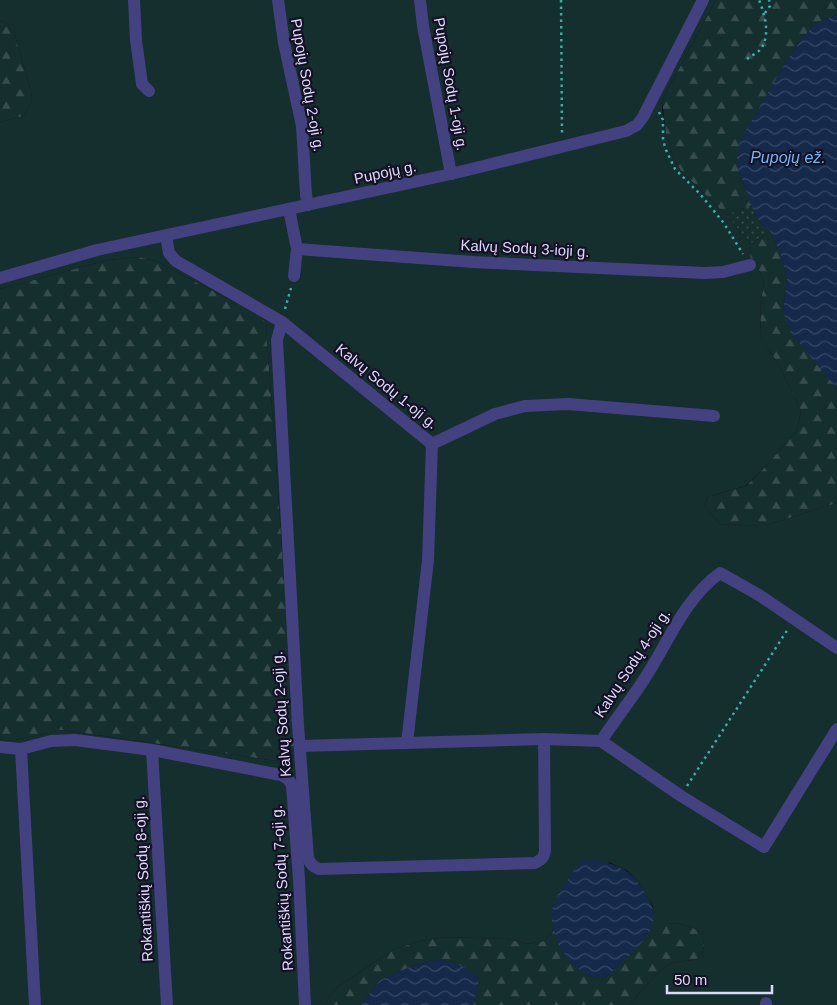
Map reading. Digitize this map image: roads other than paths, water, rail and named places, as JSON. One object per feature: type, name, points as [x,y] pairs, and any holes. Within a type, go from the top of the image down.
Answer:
[{"type":"street","points":[[134,0],[136,40],[142,84],[149,91]]},
{"type":"street","name":"Pupojų Sodų 2-oji g.","points":[[278,0],[284,43],[302,126],[308,205]]},
{"type":"street","name":"Pupojų Sodų 1-oji g.","points":[[420,0],[423,26],[451,174]]},
{"type":"street","name":"Pupojų g.","points":[[0,278],[98,250],[451,174],[626,131],[637,125],[651,104],[703,0]]},
{"type":"street","points":[[289,209],[297,248],[294,276]]},
{"type":"street","name":"Kalvų Sodų 1-oji g.","points":[[166,236],[170,252],[176,261],[282,322],[432,444],[495,414],[525,406],[568,404],[714,416]]},
{"type":"street","name":"Kalvų Sodų 3-ioji g.","points":[[297,248],[473,262],[705,273],[723,272],[750,265]]},
{"type":"street","name":"Kalvų Sodų 2-oji g.","points":[[282,322],[277,340],[308,858],[315,868],[536,863],[544,857],[545,851],[544,739]]},
{"type":"street","points":[[407,743],[428,560],[432,444]]},
{"type":"street","name":"Kalvų Sodų 4-oji g.","points":[[300,746],[544,739],[600,741],[645,678],[689,604],[707,583],[720,573],[795,619],[837,648]]},
{"type":"street","points":[[600,741],[681,796],[764,847],[837,729]]},
{"type":"street","points":[[0,747],[21,749],[63,740],[152,750]]},
{"type":"street","points":[[21,749],[34,1005]]},
{"type":"street","name":"Rokantiškių Sodų 7-oji g.","points":[[152,750],[281,775],[291,782],[299,879],[305,1005]]},
{"type":"street","name":"Rokantiškių Sodų 8-oji g.","points":[[152,750],[167,1005]]},
{"type":"water","name":"Pupojų ež.","points":[[837,15],[837,389],[791,333],[783,313],[787,277],[780,253],[770,231],[756,217],[738,169],[737,157],[740,141],[796,47],[815,23]]},
{"type":"water","points":[[585,859],[605,862],[628,872],[646,894],[653,911],[653,923],[646,937],[605,978],[592,977],[574,965],[561,949],[553,929],[552,910],[554,902],[573,870]]},
{"type":"water","points":[[440,959],[465,967],[479,979],[473,1005],[361,1005],[380,980],[410,967]]}]
